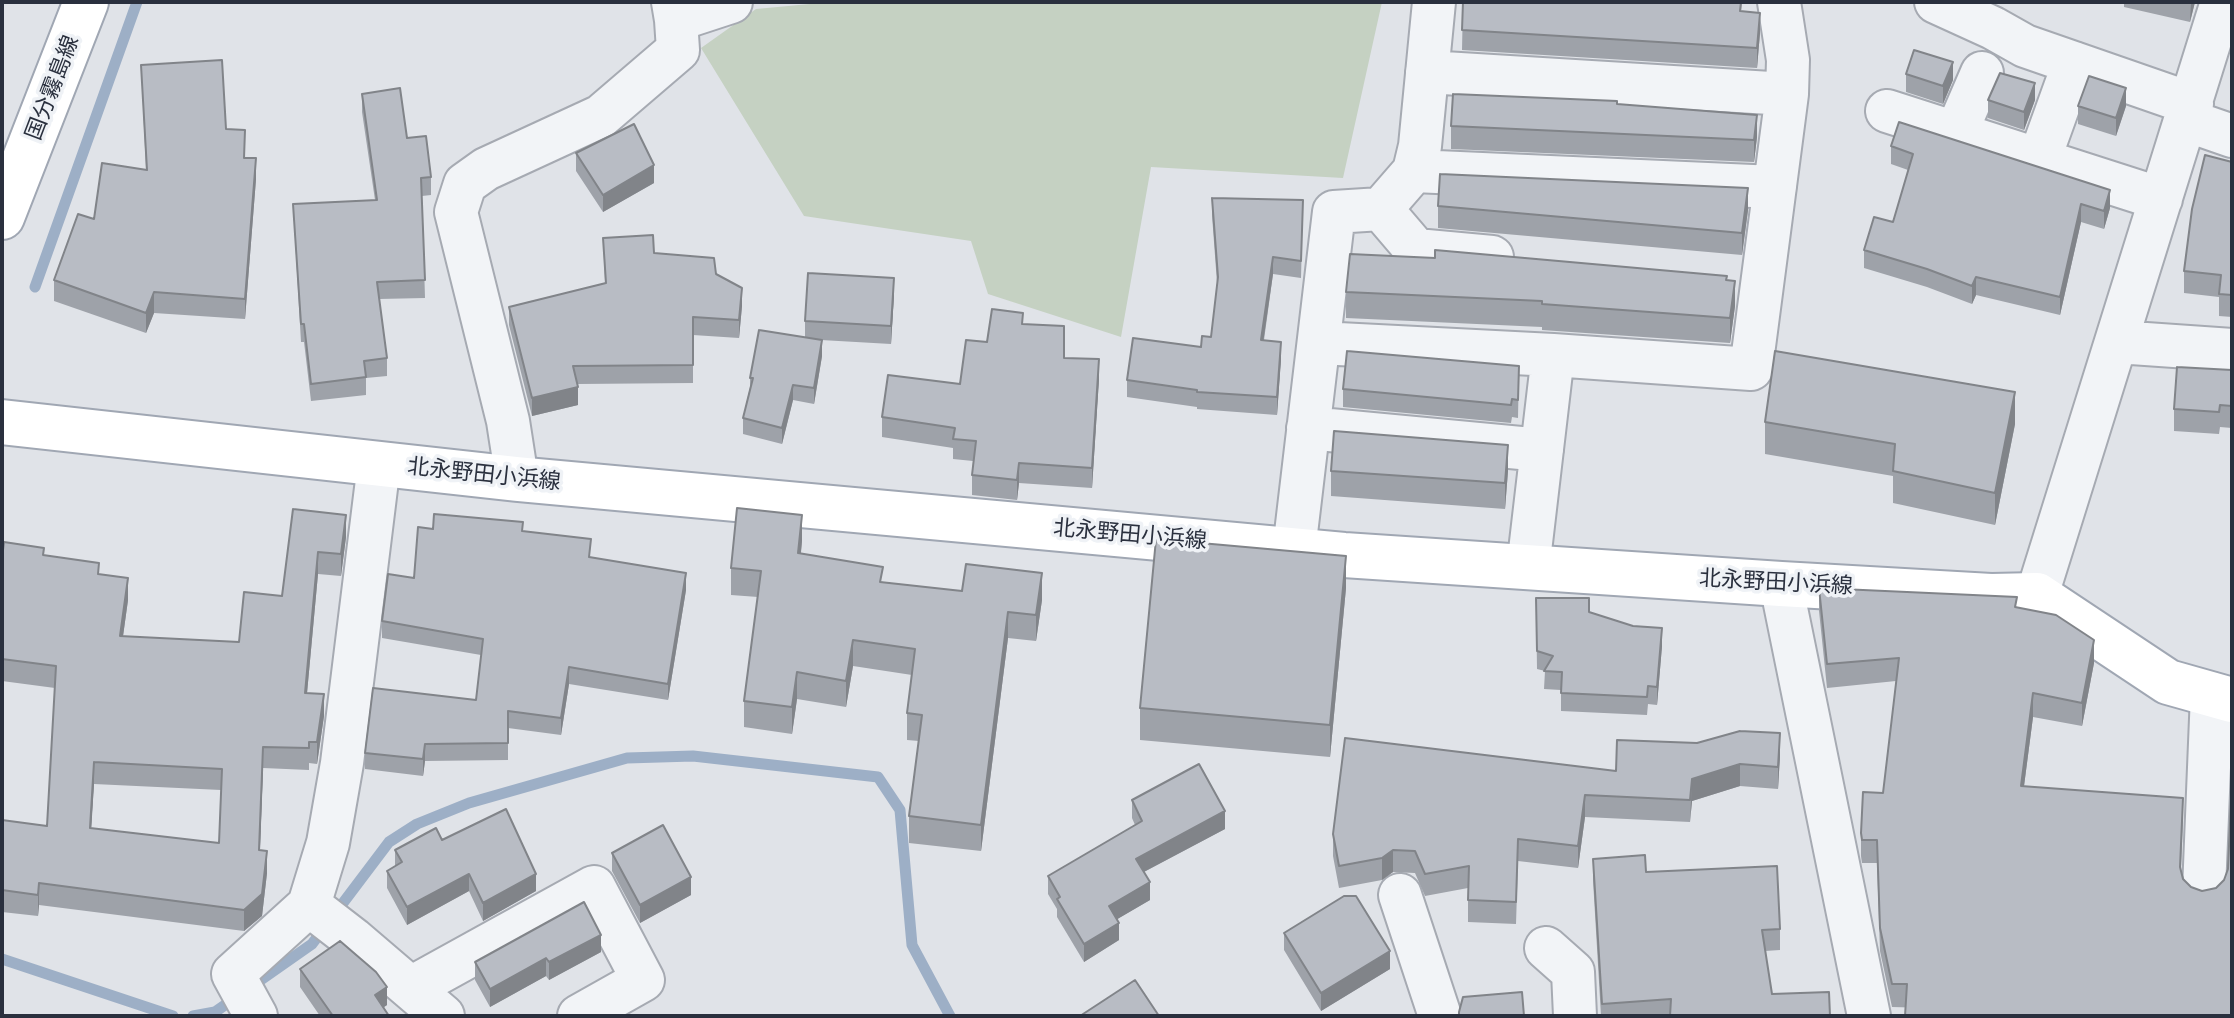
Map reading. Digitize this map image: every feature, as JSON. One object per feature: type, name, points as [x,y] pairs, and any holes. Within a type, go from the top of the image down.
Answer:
[{"type":"main road","name":"国分霧島線","points":[[2,217],[86,2]]},
{"type":"main road","name":"北永野田小浜線","points":[[2,422],[517,479],[1294,550],[1781,584],[1991,596],[2037,595]]},
{"type":"main road","points":[[2037,595],[2168,682],[2222,697]]},
{"type":"street","points":[[517,479],[508,421],[456,212],[465,184],[486,169],[601,116],[678,50],[674,11],[731,2]]},
{"type":"street","points":[[1294,550],[1334,212],[1381,209],[1414,171],[1420,146],[1434,2]]},
{"type":"street","points":[[1319,343],[1751,369],[1747,280],[1775,187],[1787,94],[1788,60],[1779,2]]},
{"type":"street","points":[[1936,2],[2025,46],[2074,63],[2189,112],[2232,136]]},
{"type":"street","points":[[2037,595],[2222,2]]},
{"type":"street","points":[[2039,160],[2074,63]]},
{"type":"street","points":[[1427,72],[1787,94]]},
{"type":"street","points":[[1956,133],[1982,73]]},
{"type":"street","points":[[1887,111],[2161,199]]},
{"type":"street","points":[[1414,171],[1775,187]]},
{"type":"street","points":[[1381,209],[1416,250],[1526,260]]},
{"type":"street","points":[[2117,342],[2232,350]]},
{"type":"street","points":[[1528,568],[1553,355]]},
{"type":"street","points":[[1308,428],[1542,450]]},
{"type":"street","points":[[256,1016],[233,974],[309,905],[328,843],[342,763],[379,464]]},
{"type":"street","points":[[1781,584],[1869,1016]]},
{"type":"street","points":[[2204,890],[2222,697]]},
{"type":"street","points":[[411,988],[594,887],[643,980],[579,1016]]},
{"type":"street","points":[[1400,895],[1440,1016]]},
{"type":"street","points":[[309,905],[443,1016]]},
{"type":"street","points":[[1546,948],[1573,972],[1575,1016]]},
{"type":"green space","points":[[831,2],[1382,2],[1343,178],[1151,167],[1121,337],[988,294],[971,241],[804,216],[701,48],[756,9]]},
{"type":"building","points":[[1463,2],[1741,2],[1740,11],[1760,13],[1757,48],[1462,30]]},
{"type":"building","points":[[1914,50],[1953,62],[1943,86],[1906,74]]},
{"type":"building","points":[[222,60],[226,129],[245,130],[244,158],[256,158],[245,299],[154,292],[146,313],[54,280],[78,214],[94,219],[102,163],[147,170],[141,65]]},
{"type":"building","points":[[2000,73],[2035,83],[2024,112],[1988,100]]},
{"type":"building","points":[[2089,76],[2126,88],[2116,118],[2078,106]]},
{"type":"building","points":[[400,88],[407,138],[426,136],[431,177],[421,178],[425,280],[377,282],[387,358],[364,361],[366,377],[311,384],[304,324],[301,324],[293,204],[377,200],[362,94]]},
{"type":"building","points":[[1453,94],[1617,101],[1617,104],[1757,115],[1754,140],[1451,126]]},
{"type":"building","points":[[1899,122],[2110,190],[2104,211],[2081,204],[2060,297],[1976,277],[1972,286],[1864,250],[1874,217],[1893,222],[1913,154],[1891,146]]},
{"type":"building","points":[[634,124],[654,165],[603,195],[576,153]]},
{"type":"building","points":[[2205,155],[2232,162],[2232,295],[2219,294],[2221,275],[2184,271],[2192,209]]},
{"type":"building","points":[[1440,174],[1748,188],[1742,233],[1438,206]]},
{"type":"building","points":[[1212,198],[1303,200],[1301,261],[1273,257],[1261,340],[1281,342],[1277,397],[1197,392],[1127,380],[1133,338],[1201,347],[1202,336],[1211,337],[1218,277]]},
{"type":"building","points":[[653,235],[654,253],[714,258],[716,274],[742,288],[739,320],[693,317],[693,365],[573,366],[578,387],[532,398],[509,307],[606,283],[603,238]]},
{"type":"building","points":[[1435,250],[1727,276],[1726,280],[1735,281],[1730,318],[1542,304],[1542,301],[1346,292],[1350,254],[1435,258]]},
{"type":"building","points":[[808,273],[894,278],[891,326],[805,321]]},
{"type":"building","points":[[992,309],[1023,313],[1022,324],[1064,326],[1064,358],[1099,359],[1092,468],[1019,463],[1017,480],[972,475],[976,441],[953,439],[955,428],[882,417],[888,375],[960,384],[966,340],[987,342]]},
{"type":"building","points":[[759,330],[822,340],[814,388],[793,385],[782,428],[743,418],[753,378],[750,378]]},
{"type":"building","points":[[1347,351],[1519,366],[1518,400],[1512,399],[1511,405],[1343,389]]},
{"type":"building","points":[[1775,351],[2015,392],[1995,493],[1893,471],[1895,444],[1765,422]]},
{"type":"building","points":[[2177,367],[2232,370],[2232,406],[2220,405],[2219,412],[2174,409]]},
{"type":"building","points":[[1334,431],[1508,445],[1505,483],[1331,471]]},
{"type":"building","points":[[737,508],[802,515],[798,553],[883,567],[880,582],[962,591],[966,564],[1042,573],[1036,615],[1008,612],[981,825],[909,816],[922,715],[907,713],[915,649],[853,640],[846,681],[797,672],[792,707],[744,701],[761,571],[731,568]]},
{"type":"building","points":[[293,509],[346,515],[341,554],[318,552],[305,693],[324,694],[317,742],[309,742],[309,748],[263,747],[259,850],[267,851],[262,894],[244,910],[39,883],[38,895],[2,890],[2,820],[47,826],[56,666],[2,659],[4,542],[44,548],[43,555],[99,563],[98,574],[128,578],[120,636],[239,642],[244,592],[282,596]],"holes":[[[94,762],[222,769],[219,843],[90,828]]]},
{"type":"building","points":[[434,514],[523,522],[522,531],[591,539],[589,557],[686,573],[668,684],[569,667],[561,718],[508,711],[508,743],[425,744],[423,759],[365,753],[373,688],[476,700],[483,639],[382,621],[388,574],[414,578],[418,527],[433,529]]},
{"type":"building","points":[[1156,539],[1346,556],[1330,725],[1140,708]]},
{"type":"building","points":[[1819,588],[2017,597],[2015,607],[2056,615],[2094,640],[2082,703],[2033,693],[2021,786],[2183,798],[2180,867],[2183,879],[2191,887],[2202,891],[2216,888],[2224,880],[2228,869],[2232,801],[2232,1016],[1905,1016],[1907,984],[1892,984],[1880,928],[1877,840],[1862,840],[1861,833],[1863,792],[1883,793],[1899,658],[1827,664]]},
{"type":"building","points":[[1536,598],[1589,598],[1589,612],[1633,626],[1662,628],[1657,687],[1648,686],[1647,697],[1561,693],[1562,672],[1544,671],[1553,656],[1537,651]]},
{"type":"building","points":[[1740,731],[1780,733],[1778,767],[1740,764],[1692,779],[1690,800],[1585,795],[1578,846],[1518,839],[1516,902],[1468,900],[1469,866],[1425,874],[1415,851],[1393,850],[1382,858],[1339,866],[1333,834],[1345,738],[1616,771],[1617,740],[1697,743]]},
{"type":"building","points":[[1199,764],[1225,811],[1136,859],[1150,882],[1109,906],[1119,923],[1084,944],[1057,899],[1060,897],[1048,876],[1142,821],[1132,800]]},
{"type":"building","points":[[506,809],[536,874],[483,903],[469,874],[407,907],[387,871],[402,862],[395,850],[436,828],[442,840]]},
{"type":"building","points":[[663,825],[691,877],[640,905],[612,853]]},
{"type":"building","points":[[1645,855],[1646,872],[1777,866],[1780,929],[1762,930],[1772,994],[1829,992],[1830,1016],[1670,1016],[1671,999],[1602,1004],[1593,859]]},
{"type":"building","points":[[1344,896],[1356,896],[1390,951],[1321,993],[1284,933]]},
{"type":"building","points":[[584,902],[601,935],[549,962],[546,958],[490,989],[475,962]]},
{"type":"building","points":[[340,941],[376,972],[387,987],[375,995],[389,1016],[333,1016],[300,969]]},
{"type":"building","points":[[1135,980],[1159,1016],[1080,1016]]},
{"type":"building","points":[[1522,992],[1524,1016],[1459,1016],[1463,997]]},
{"type":"waterway","points":[[35,287],[137,2]]},
{"type":"waterway","points":[[193,1016],[215,1012],[312,944],[389,842],[417,824],[469,803],[627,758],[693,756],[878,777],[900,810],[912,945],[950,1016]]},
{"type":"waterway","points":[[2,959],[173,1016]]}]
